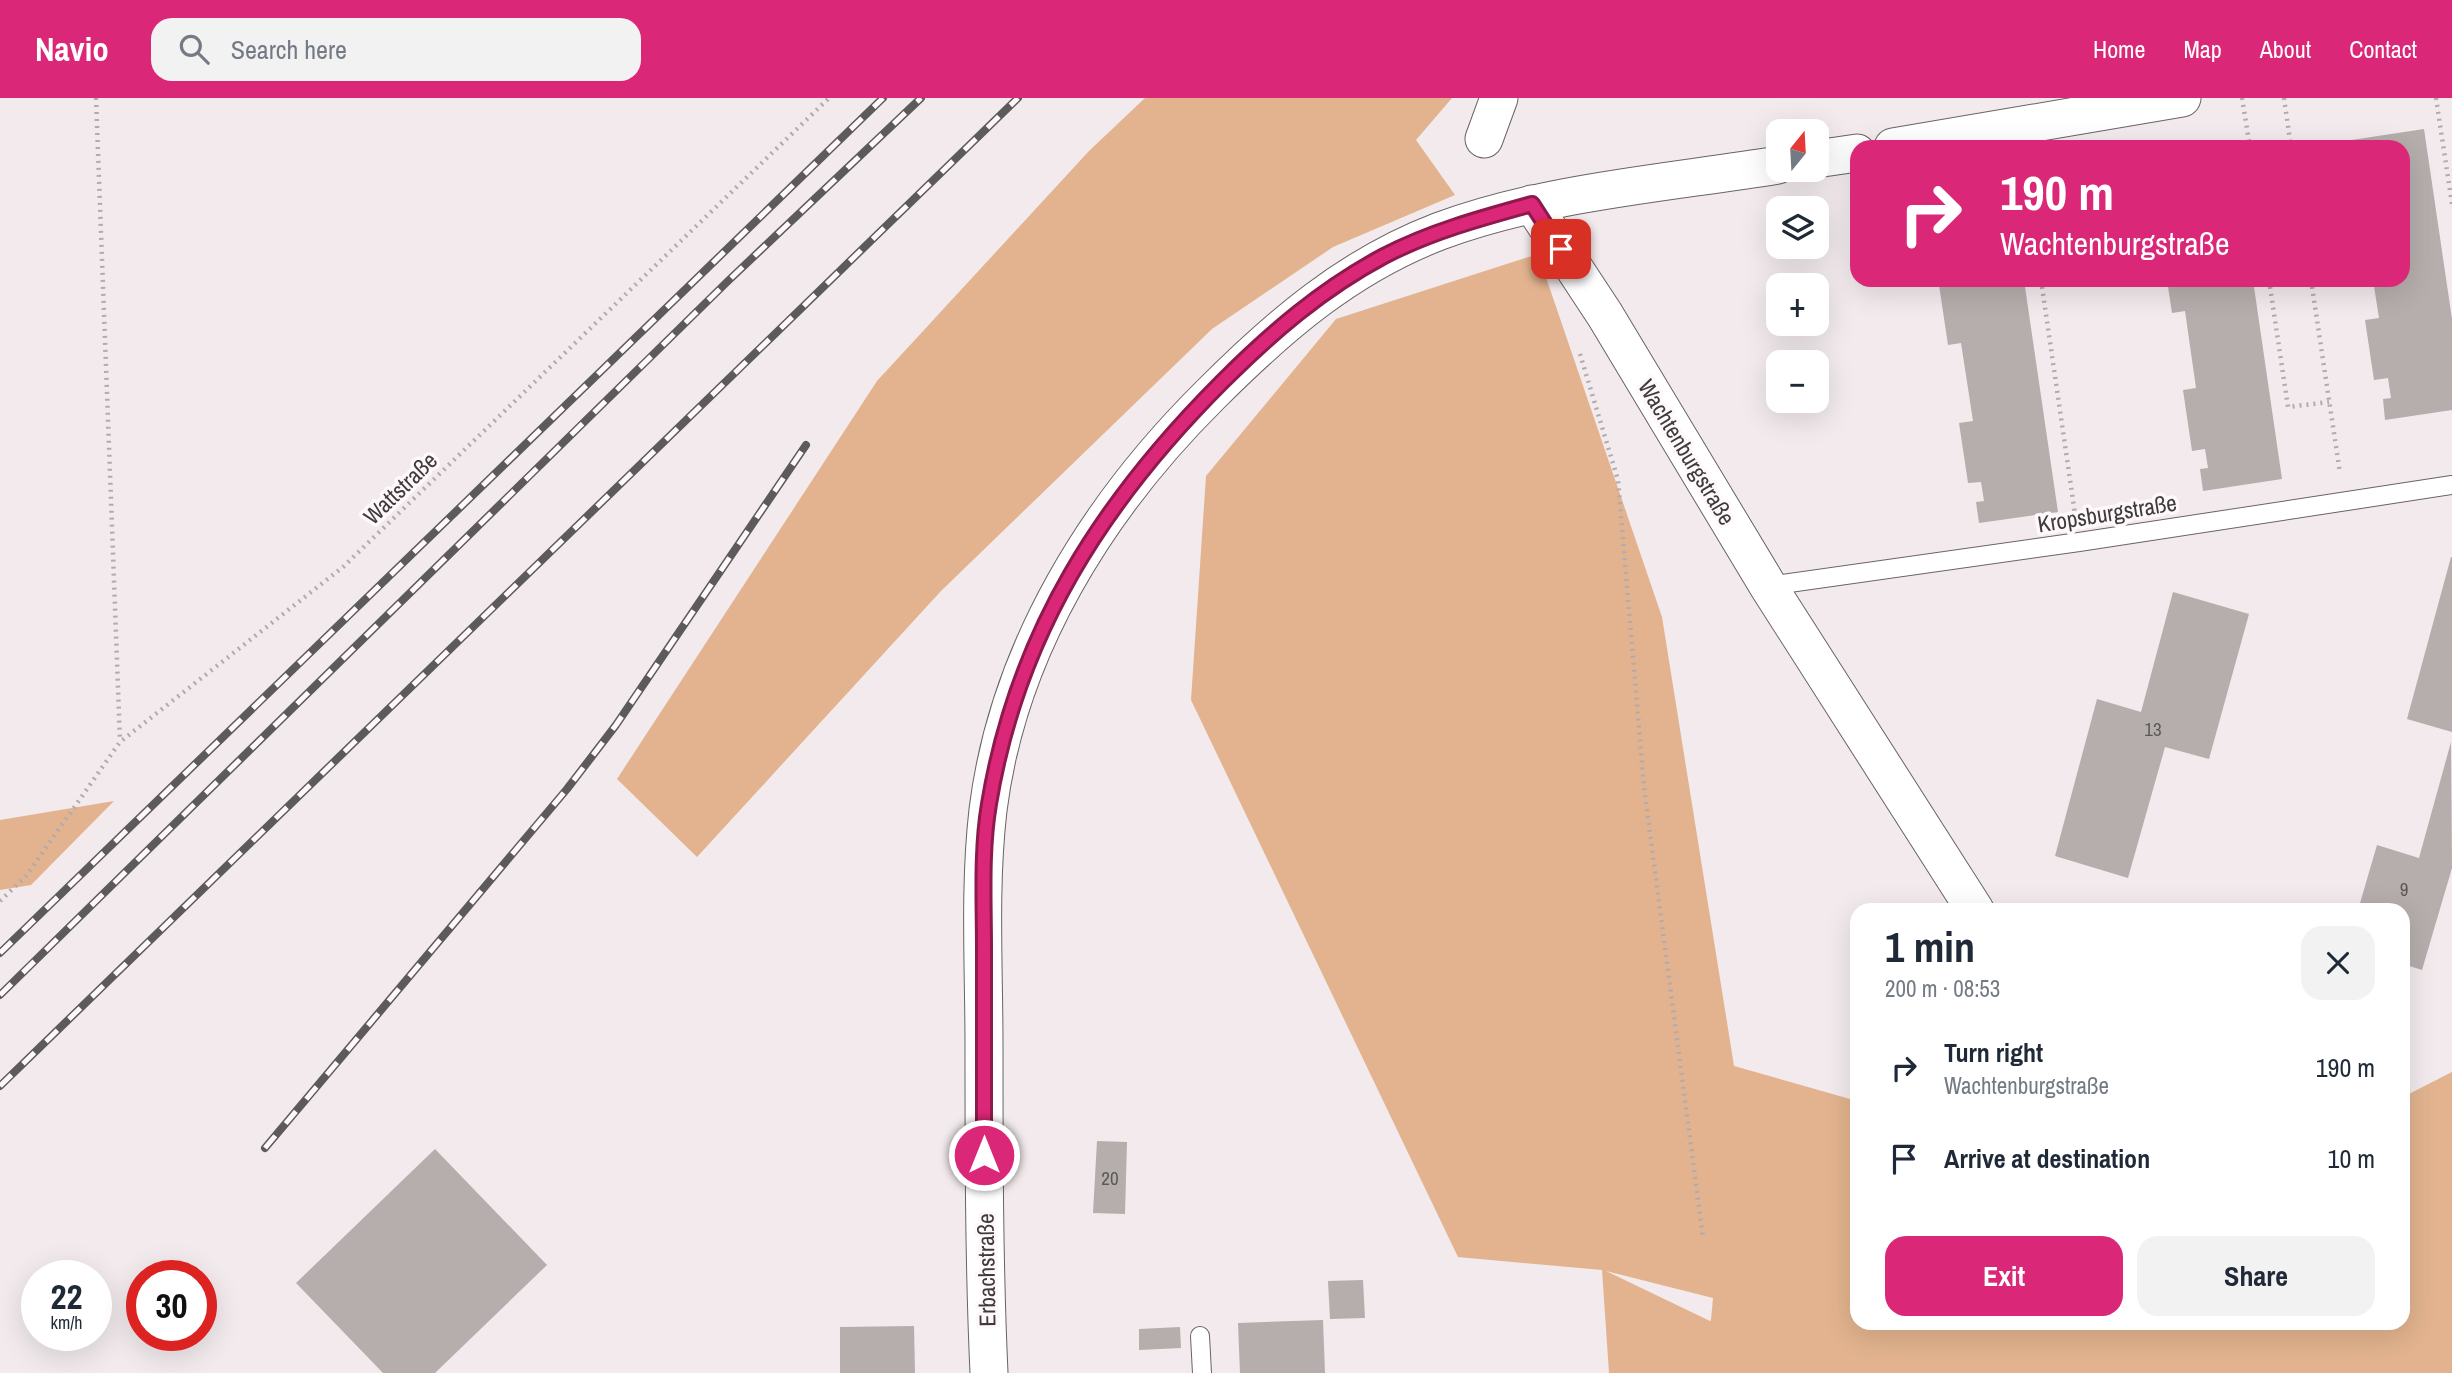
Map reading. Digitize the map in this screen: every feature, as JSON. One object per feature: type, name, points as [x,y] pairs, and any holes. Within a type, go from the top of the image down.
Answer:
[{"type":"street","points":[[1484,139],[1499,98]]},
{"type":"street","points":[[1934,140],[2182,98]]},
{"type":"street","points":[[1829,157],[1850,154]]},
{"type":"street","points":[[1532,204],[1766,167]]},
{"type":"street","name":"Wachtenburgstraße","points":[[1532,204],[1605,315],[1768,586],[1971,903]]},
{"type":"street","name":"Erbachstraße","points":[[989,1373],[984,1262],[985,840],[1006,723],[1020,681],[1055,599],[1104,519],[1160,448],[1240,365],[1302,309],[1345,278],[1387,254],[1442,230],[1532,204]]},
{"type":"lane","name":"Kropsburgstraße","points":[[1768,586],[2452,485]]},
{"type":"lane","points":[[1200,1336],[1202,1373]]},
{"type":"path","points":[[96,98],[120,742]]},
{"type":"path","name":"Wattstraße","points":[[0,901],[26,876],[120,742],[343,567],[830,98]]},
{"type":"path","points":[[2242,98],[2249,140]]},
{"type":"path","points":[[2284,98],[2290,140]]},
{"type":"path","points":[[2436,98],[2452,204]]},
{"type":"path","points":[[2042,287],[2079,542]]},
{"type":"path","points":[[2270,287],[2288,407],[2329,402]]},
{"type":"path","points":[[2312,287],[2345,501]]},
{"type":"path","points":[[1605,315],[1575,338],[1618,480],[1644,787],[1703,1238]]},
{"type":"shaded area","points":[[1145,98],[1452,98],[1416,140],[1455,195],[1333,247],[1212,329],[941,591],[697,857],[617,779],[877,381],[1089,151]]},
{"type":"shaded area","points":[[1538,254],[1662,617],[1734,1066],[1850,1099],[1850,1330],[2410,1330],[2410,1093],[2452,1072],[2452,1373],[1609,1373],[1602,1270],[1458,1257],[1191,700],[1206,476],[1336,319]],"holes":[[[1606,1271],[1713,1298],[1710,1321]]]},
{"type":"shaded area","points":[[114,801],[31,885],[0,890],[0,820]]},
{"type":"building","points":[[2424,129],[2452,319],[2452,410],[2385,420],[2383,399],[2391,398],[2388,378],[2374,380],[2365,320],[2379,318],[2374,287],[2410,287],[2410,140],[2352,140]]},
{"type":"building","points":[[1939,287],[2025,287],[2058,512],[1979,523],[1976,502],[1984,501],[1981,482],[1968,483],[1959,423],[1973,421],[1961,343],[1948,345]]},
{"type":"building","points":[[2168,287],[2254,287],[2282,479],[2203,491],[2200,469],[2208,468],[2205,449],[2192,451],[2183,390],[2196,388],[2185,311],[2172,313]]},
{"type":"building","points":[[2452,557],[2452,732],[2407,719]]},
{"type":"building","points":[[2173,592],[2249,614],[2209,759],[2165,747],[2128,878],[2055,856],[2097,699],[2141,712]]},
{"type":"building","points":[[2451,742],[2452,868],[2422,970],[2410,966],[2410,903],[2360,903],[2377,845],[2419,858]]},
{"type":"building","points":[[1097,1141],[1127,1142],[1125,1214],[1093,1213]]},
{"type":"building","points":[[435,1149],[547,1265],[435,1373],[383,1373],[296,1283]]},
{"type":"building","points":[[1363,1280],[1365,1318],[1330,1319],[1328,1281]]},
{"type":"building","points":[[1323,1320],[1325,1373],[1240,1373],[1238,1323]]},
{"type":"building","points":[[914,1326],[915,1373],[840,1373],[840,1327]]},
{"type":"building","points":[[1180,1327],[1181,1348],[1139,1350],[1139,1329]]},
{"type":"railway","points":[[0,953],[883,98]]},
{"type":"railway","points":[[0,995],[728,281],[921,98]]},
{"type":"railway","points":[[0,1086],[1018,98]]},
{"type":"railway","points":[[265,1148],[567,789],[616,725],[806,445]]},
{"type":"route","points":[[984,1155],[983,885],[989,806],[1006,723],[1020,681],[1055,599],[1077,559],[1131,483],[1196,409],[1271,336],[1302,309],[1345,278],[1387,254],[1442,230],[1532,204],[1561,249]]}]
